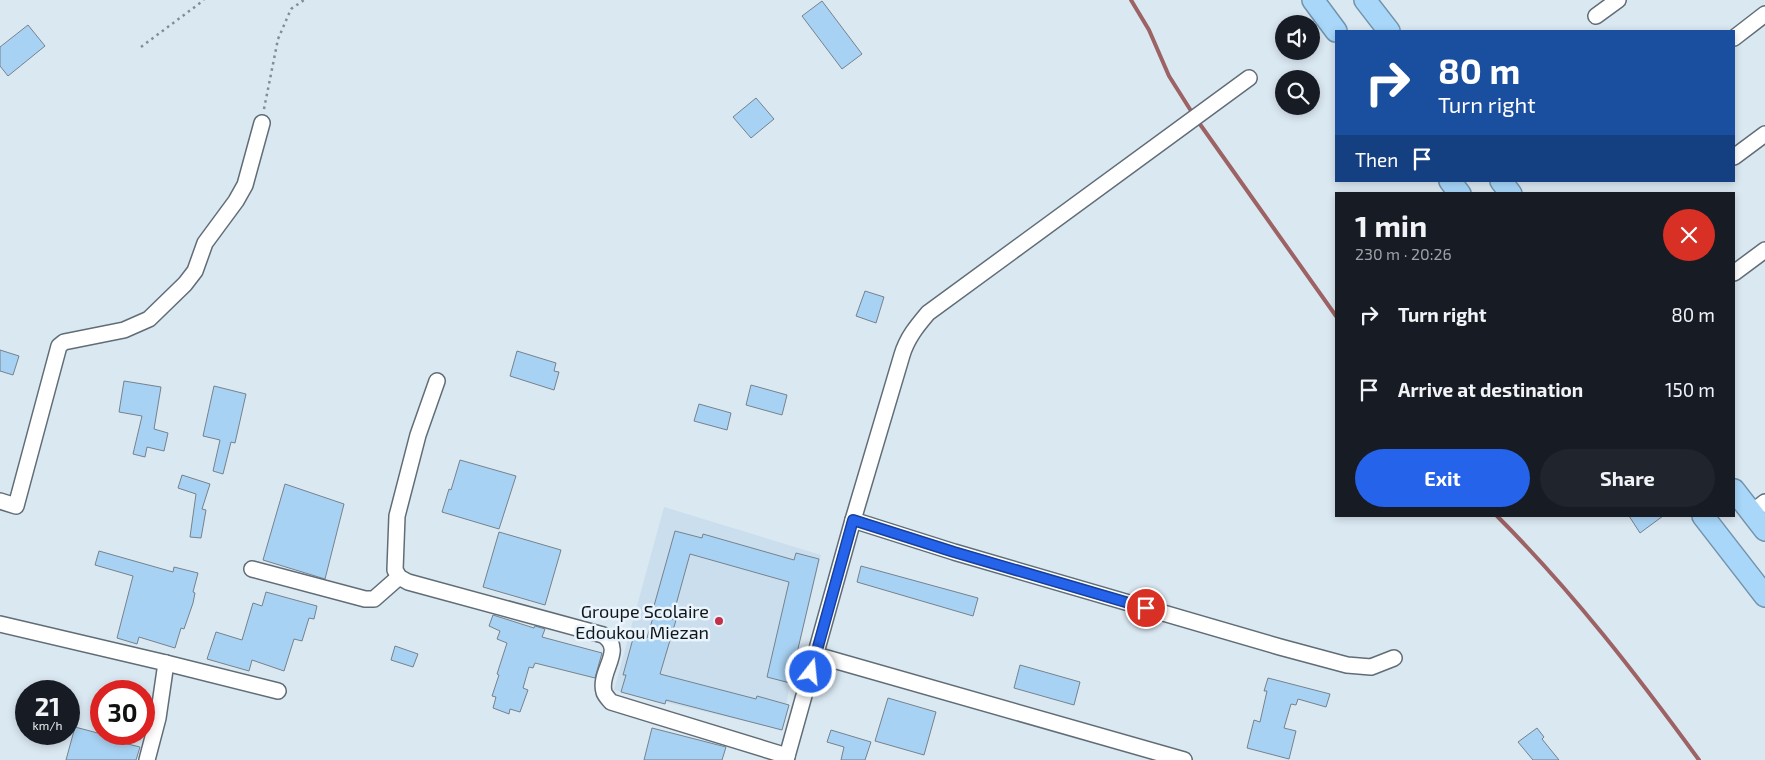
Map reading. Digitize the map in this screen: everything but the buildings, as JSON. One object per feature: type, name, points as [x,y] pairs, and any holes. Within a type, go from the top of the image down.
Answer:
[{"type":"highway","points":[[1312,0],[1335,30]]},
{"type":"highway","points":[[1366,0],[1388,30]]},
{"type":"highway","points":[[1451,182],[1458,192]]},
{"type":"highway","points":[[1735,491],[1758,507],[1765,530]]},
{"type":"highway","points":[[1704,517],[1765,596]]},
{"type":"street","points":[[1596,16],[1618,0]]},
{"type":"street","points":[[1735,37],[1765,14]]},
{"type":"street","points":[[437,382],[418,435],[397,516],[395,570],[399,577],[408,582],[602,636],[610,640],[613,649],[603,682],[604,694],[611,702],[786,758],[906,341],[928,312],[1249,78]]},
{"type":"street","points":[[0,501],[16,506],[59,346],[64,342],[124,330],[149,319],[186,284],[194,271],[205,242],[236,201],[245,185],[262,123]]},
{"type":"street","points":[[1735,155],[1765,134]]},
{"type":"street","points":[[1735,272],[1765,250]]},
{"type":"street","points":[[853,520],[954,552],[1346,665],[1371,667],[1394,658]]},
{"type":"street","points":[[252,569],[365,599],[374,598],[399,577]]},
{"type":"street","points":[[0,624],[278,691]]},
{"type":"street","points":[[816,655],[1184,760]]},
{"type":"street","points":[[148,760],[158,718],[166,663]]},
{"type":"path","points":[[141,47],[204,0]]},
{"type":"path","points":[[262,123],[278,39],[291,9],[304,0]]},
{"type":"shaded area","name":"Groupe Scolaire Edoukou Miezan","points":[[664,507],[821,555],[790,683],[782,730],[614,690]]},
{"type":"waterway","points":[[1131,0],[1149,30],[1169,76],[1193,114]]},
{"type":"waterway","points":[[1197,120],[1335,315]]},
{"type":"waterway","points":[[1498,517],[1603,634],[1699,760]]},
{"type":"place","name":"Groupe Scolaire Edoukou Miezan","points":[[719,621]]},
{"type":"route","points":[[811,672],[853,520],[954,552],[1146,608]]}]
